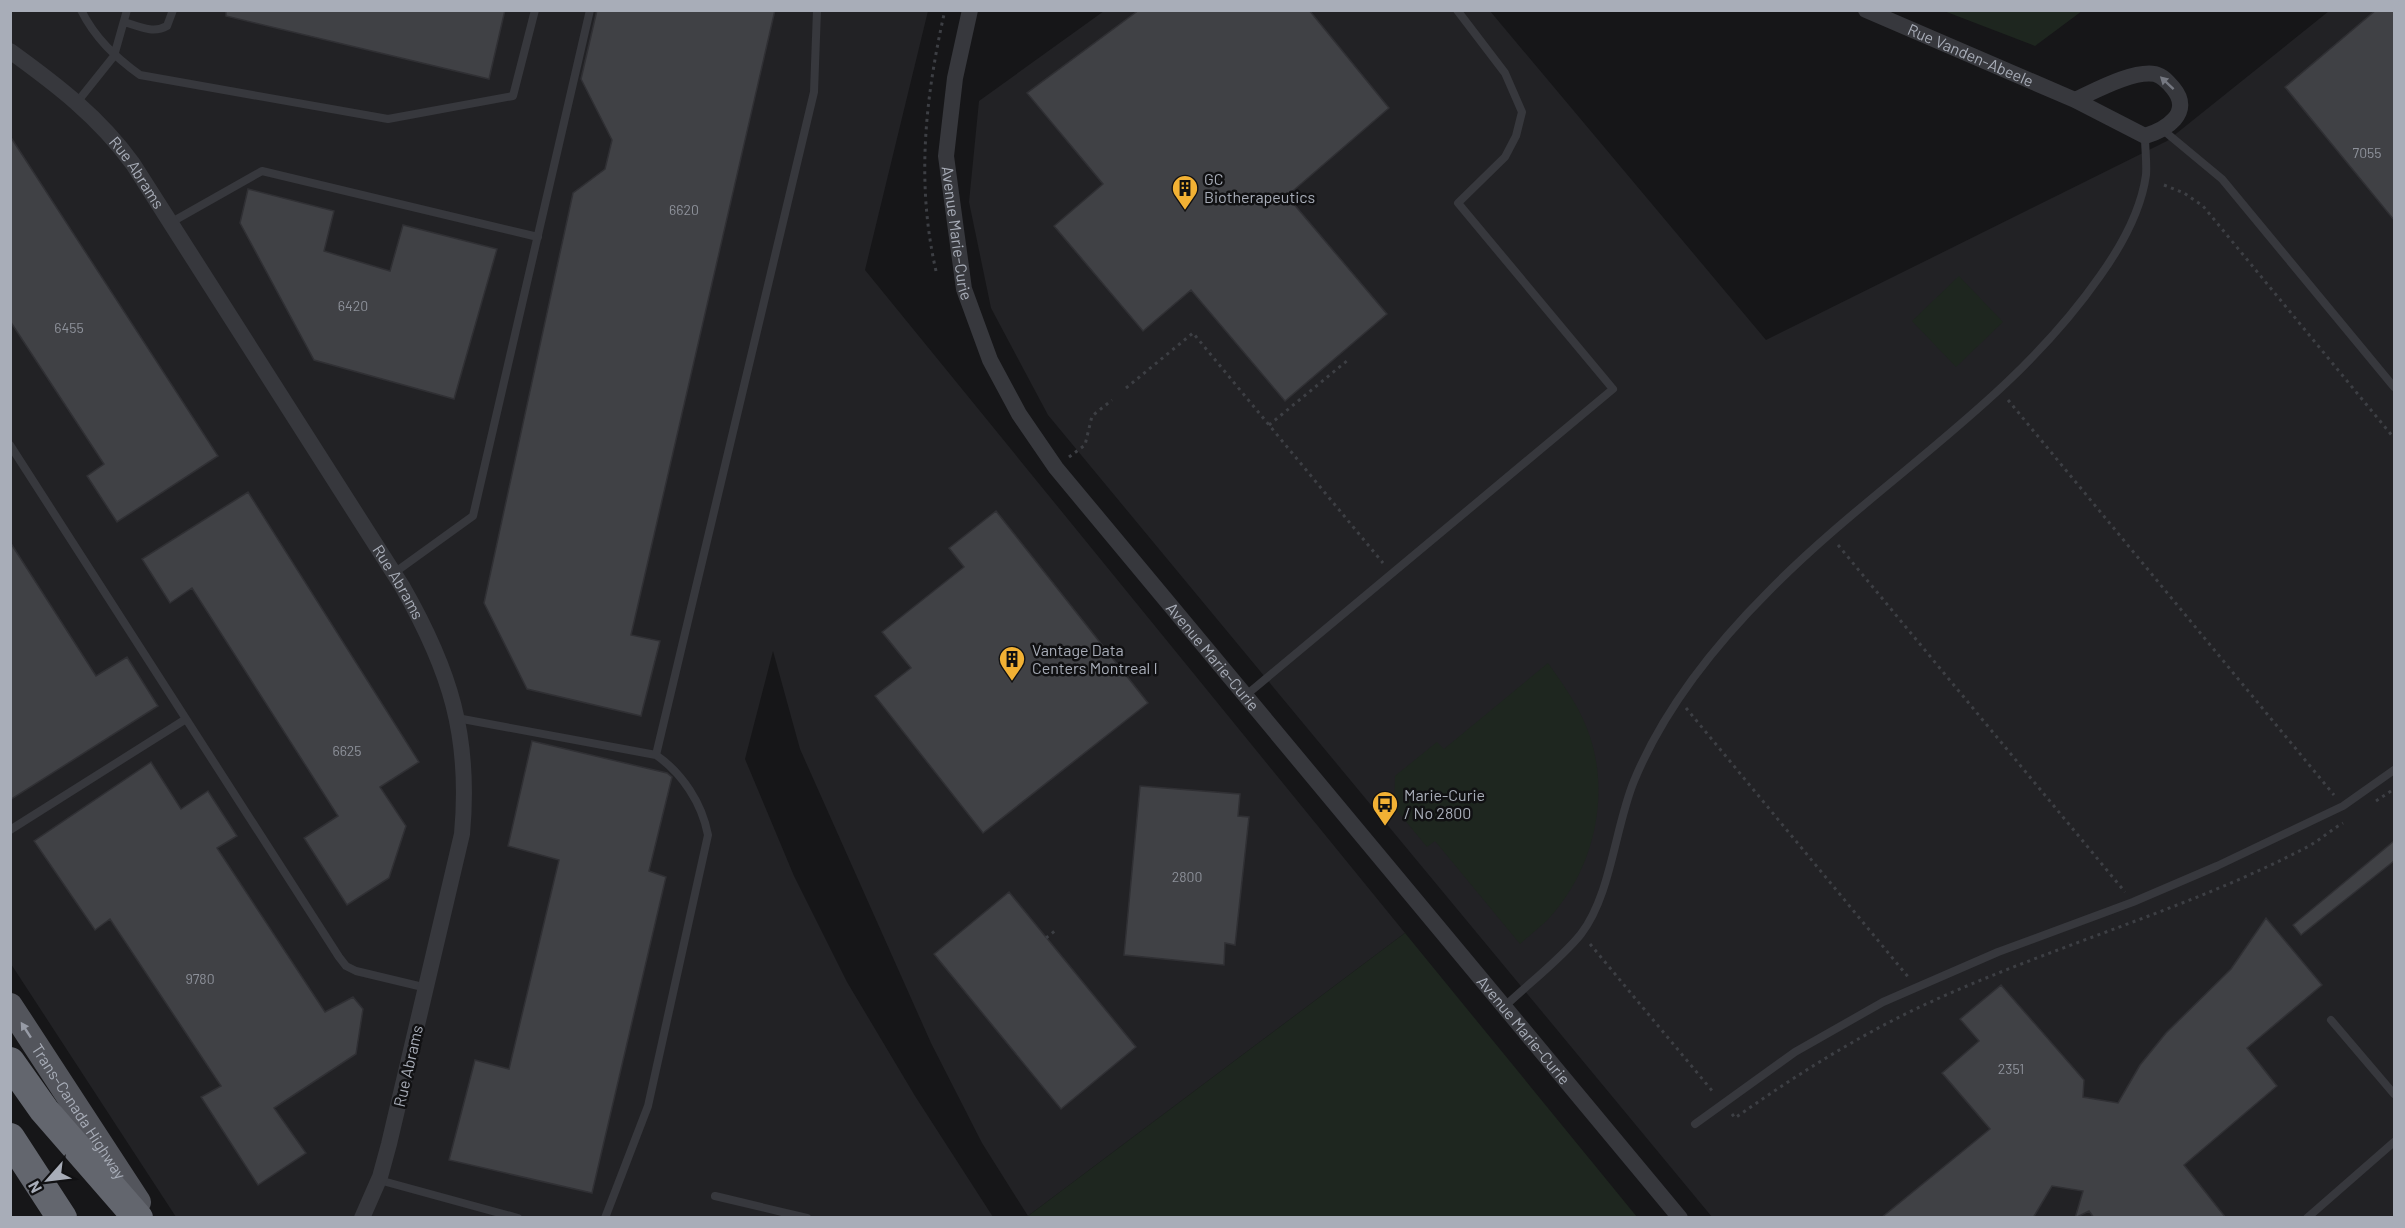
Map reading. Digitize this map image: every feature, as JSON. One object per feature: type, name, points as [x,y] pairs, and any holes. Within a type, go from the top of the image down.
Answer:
[{"type":"highway","points":[[10,1062],[44,1110],[138,1218]]},
{"type":"highway","points":[[10,1138],[62,1218]]},
{"type":"main road","name":"Trans-Canada Highway","points":[[10,1006],[148,1218]]},
{"type":"street","name":"Avenue Marie-Curie","points":[[970,10],[955,78],[946,156],[964,289],[990,360],[1018,414],[1056,468],[1680,1218]]},
{"type":"street","name":"Rue Vanden-Abeele","points":[[1866,10],[2075,100],[2145,136]]},
{"type":"street","name":"Rue Abrams","points":[[10,51],[78,101],[124,151],[394,573],[435,648],[446,674],[457,718],[465,786],[462,834],[427,988],[379,1180],[362,1218]]},
{"type":"street","points":[[2075,100],[2125,79],[2155,74],[2164,79],[2180,101],[2179,113],[2174,122],[2163,130],[2145,136]]},
{"type":"lane","points":[[81,10],[89,26],[114,56],[140,75],[388,119],[513,96],[535,10]]},
{"type":"lane","points":[[78,101],[114,56],[127,10]]},
{"type":"lane","points":[[124,22],[153,30],[161,29],[167,26],[172,10]]},
{"type":"lane","points":[[394,573],[473,516],[590,10]]},
{"type":"lane","points":[[656,754],[814,92],[817,10]]},
{"type":"lane","points":[[1245,696],[1613,389],[1458,202],[1505,157],[1516,136],[1522,112],[1505,74],[1457,10]]},
{"type":"lane","points":[[2163,130],[2222,179],[2394,387]]},
{"type":"lane","points":[[1504,1007],[1581,933],[1600,895],[1634,780],[1678,699],[1698,669],[1731,630],[1801,558],[2000,391],[2060,328],[2120,248],[2146,176],[2145,136]]},
{"type":"lane","points":[[170,223],[262,171],[538,237]]},
{"type":"lane","points":[[10,445],[346,966],[356,972],[427,988]]},
{"type":"lane","points":[[457,718],[656,754],[674,767],[704,815],[708,835],[648,1106],[605,1218]]},
{"type":"lane","points":[[10,830],[186,719]]},
{"type":"lane","points":[[1695,1124],[1795,1052],[1882,1002],[1998,952],[2133,902],[2235,858],[2343,806],[2394,770]]},
{"type":"lane","points":[[2331,1020],[2394,1094]]},
{"type":"lane","points":[[2307,1218],[2394,1143]]},
{"type":"lane","points":[[379,1180],[518,1218]]},
{"type":"lane","points":[[715,1196],[807,1218]]},
{"type":"path","points":[[2164,185],[2184,193],[2203,206],[2394,438]]},
{"type":"path","points":[[1126,388],[1193,333],[1392,574]]},
{"type":"path","points":[[1269,425],[1348,360]]},
{"type":"path","points":[[2000,391],[2343,806]]},
{"type":"path","points":[[1056,468],[1085,445],[1092,416],[1112,400]]},
{"type":"path","points":[[1829,534],[2133,902]]},
{"type":"path","points":[[1678,699],[1916,986]]},
{"type":"path","points":[[1735,1118],[1804,1070],[1857,1039],[1935,1000],[2179,905],[2310,845]]},
{"type":"path","points":[[1046,938],[1056,930]]},
{"type":"path","points":[[1581,933],[1716,1095]]},
{"type":"shaded area","points":[[11,10],[928,11],[865,270],[1405,933],[1028,1216],[982,1143],[931,1043],[800,749],[773,651],[745,759],[794,876],[847,982],[915,1096],[993,1217],[176,1217],[11,964]]},
{"type":"shaded area","points":[[1104,11],[1490,11],[1766,340],[2167,141],[2329,11],[2394,11],[2394,1217],[1712,1217],[1048,415],[991,308],[969,202],[979,101]]},
{"type":"shaded area","points":[[1944,11],[2082,11],[2035,46]]},
{"type":"shaded area","points":[[1959,276],[2003,322],[1956,367],[1912,321]]},
{"type":"shaded area","points":[[1548,663],[1574,701],[1586,726],[1594,750],[1598,775],[1598,800],[1589,850],[1579,874],[1551,916],[1520,944],[1435,841],[1427,847],[1394,807],[1395,776],[1437,742],[1444,749]]},
{"type":"shaded area","points":[[1405,933],[1637,1217],[1028,1216]]},
{"type":"building","points":[[226,10],[505,10],[489,79],[226,16]]},
{"type":"building","points":[[597,10],[775,10],[631,635],[660,641],[641,716],[527,689],[484,603],[573,193],[605,169],[612,140],[581,79]]},
{"type":"building","name":"GC Biotherapeutics","points":[[1139,10],[1309,10],[1389,108],[1287,196],[1387,314],[1285,401],[1191,290],[1143,331],[1054,226],[1103,184],[1027,93]]},
{"type":"building","points":[[2376,10],[2394,10],[2394,220],[2285,87]]},
{"type":"building","points":[[10,136],[218,456],[117,522],[87,476],[104,464],[10,321]]},
{"type":"building","points":[[248,189],[334,211],[324,251],[390,271],[403,225],[497,249],[454,399],[314,360],[240,223]]},
{"type":"building","points":[[248,492],[419,762],[380,787],[406,826],[389,878],[347,905],[304,838],[338,816],[192,588],[170,603],[142,559]]},
{"type":"building","name":"Vantage Data Centers Montreal I","points":[[996,511],[1148,703],[983,833],[875,696],[911,668],[882,632],[964,567],[949,548]]},
{"type":"building","points":[[10,542],[96,676],[127,657],[158,706],[10,800]]},
{"type":"building","points":[[532,741],[667,773],[672,777],[649,871],[666,877],[592,1193],[449,1160],[475,1060],[509,1069],[559,860],[508,846]]},
{"type":"building","points":[[151,762],[181,809],[208,791],[237,836],[217,848],[325,1012],[353,997],[363,1009],[356,1054],[274,1108],[306,1153],[258,1185],[201,1097],[221,1086],[110,919],[95,930],[34,841]]},
{"type":"building","points":[[1140,786],[1240,794],[1238,816],[1249,817],[1235,945],[1225,943],[1224,965],[1124,955]]},
{"type":"building","points":[[2394,841],[2394,861],[2301,935],[2293,925]]},
{"type":"building","points":[[1009,892],[1136,1047],[1061,1109],[934,954]]},
{"type":"building","points":[[2266,918],[2322,985],[2247,1048],[2277,1086],[2184,1165],[2226,1218],[2094,1218],[2089,1211],[2075,1218],[2083,1191],[2052,1186],[2033,1218],[1881,1218],[1990,1129],[1942,1073],[1979,1041],[1960,1019],[2001,985],[2084,1080],[2083,1097],[2118,1103],[2140,1065],[2166,1033],[2231,969]]},
{"type":"place","name":"GC Biotherapeutics","points":[[1185,211]]},
{"type":"place","name":"Vantage Data Centers Montreal I","points":[[1012,682]]},
{"type":"place","name":"Marie-Curie / No 2800","points":[[1385,827]]}]
